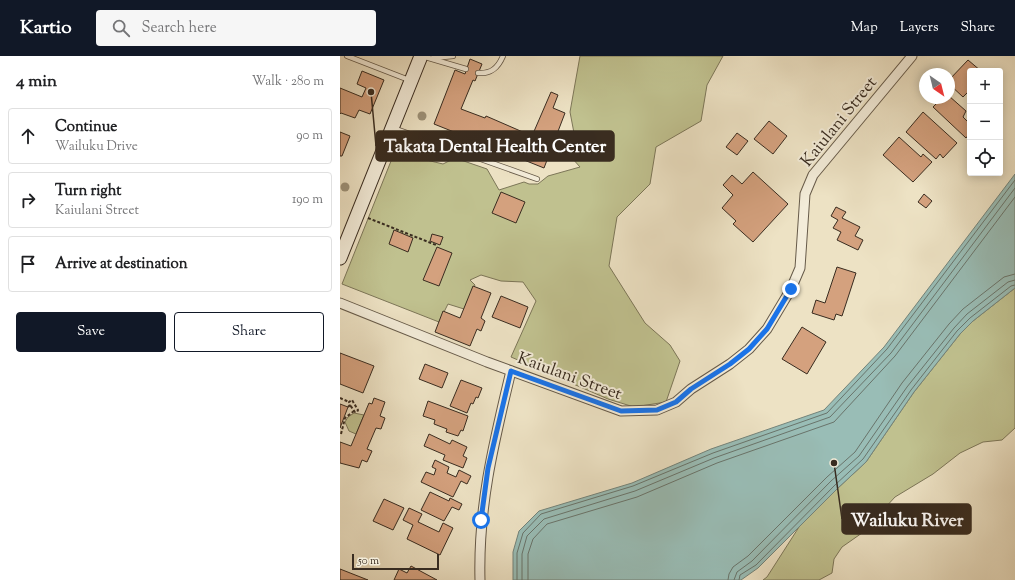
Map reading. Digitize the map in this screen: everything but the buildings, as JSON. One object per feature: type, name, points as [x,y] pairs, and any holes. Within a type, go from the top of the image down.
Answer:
[{"type":"main road","points":[[340,258],[391,127],[411,80],[424,57]]},
{"type":"street","name":"Kaiulani Street","points":[[340,303],[511,371],[621,411],[657,410],[676,402],[695,386],[730,364],[749,349],[767,329],[791,289],[800,268],[806,194],[814,175],[912,56]]},
{"type":"street","points":[[480,580],[479,539],[488,468],[511,371]]},
{"type":"lane","points":[[347,56],[411,80]]},
{"type":"lane","points":[[424,57],[453,56]]},
{"type":"lane","points":[[478,73],[485,73],[497,67],[503,56]]},
{"type":"lane","points":[[424,57],[466,69]]},
{"type":"lane","points":[[391,127],[537,179]]},
{"type":"path","points":[[367,218],[436,245]]},
{"type":"path","points":[[340,398],[349,402],[352,400],[358,410],[357,412],[354,411],[345,418],[341,434]]},
{"type":"path","points":[[349,402],[354,411]]},
{"type":"green space","points":[[580,56],[723,56],[707,85],[701,121],[656,147],[650,184],[617,217],[609,266],[645,323],[670,345],[680,361],[666,402],[634,407],[608,399],[511,357],[536,301],[523,282],[501,281],[481,275],[470,280],[475,285],[464,309],[448,304],[439,322],[342,284],[401,136],[428,147],[422,159],[443,164],[455,158],[487,169],[499,190],[524,182],[529,184],[538,184],[548,176],[580,167],[572,158],[574,152],[571,144],[574,133],[570,112]]},
{"type":"green space","points":[[1015,288],[1015,428],[1002,440],[983,442],[960,453],[933,474],[895,497],[862,533],[842,547],[834,559],[832,573],[819,580],[763,580],[767,577],[799,527],[866,462],[914,392],[960,334],[973,321]]},
{"type":"green space","points":[[354,413],[364,415],[356,434],[349,431],[345,422],[348,417]]},
{"type":"water","points":[[1015,174],[1015,288],[973,321],[960,334],[914,392],[866,462],[758,568],[741,580],[513,580],[513,552],[519,531],[539,511],[632,483],[711,449],[824,410],[884,347]]},
{"type":"place","name":"Takata Dental Health Center","points":[[371,92]]},
{"type":"place","name":"Wailuku River","points":[[834,463]]},
{"type":"route","points":[[481,520],[488,468],[511,371],[621,411],[657,410],[676,402],[691,389],[730,364],[749,349],[767,329],[791,289]]}]
